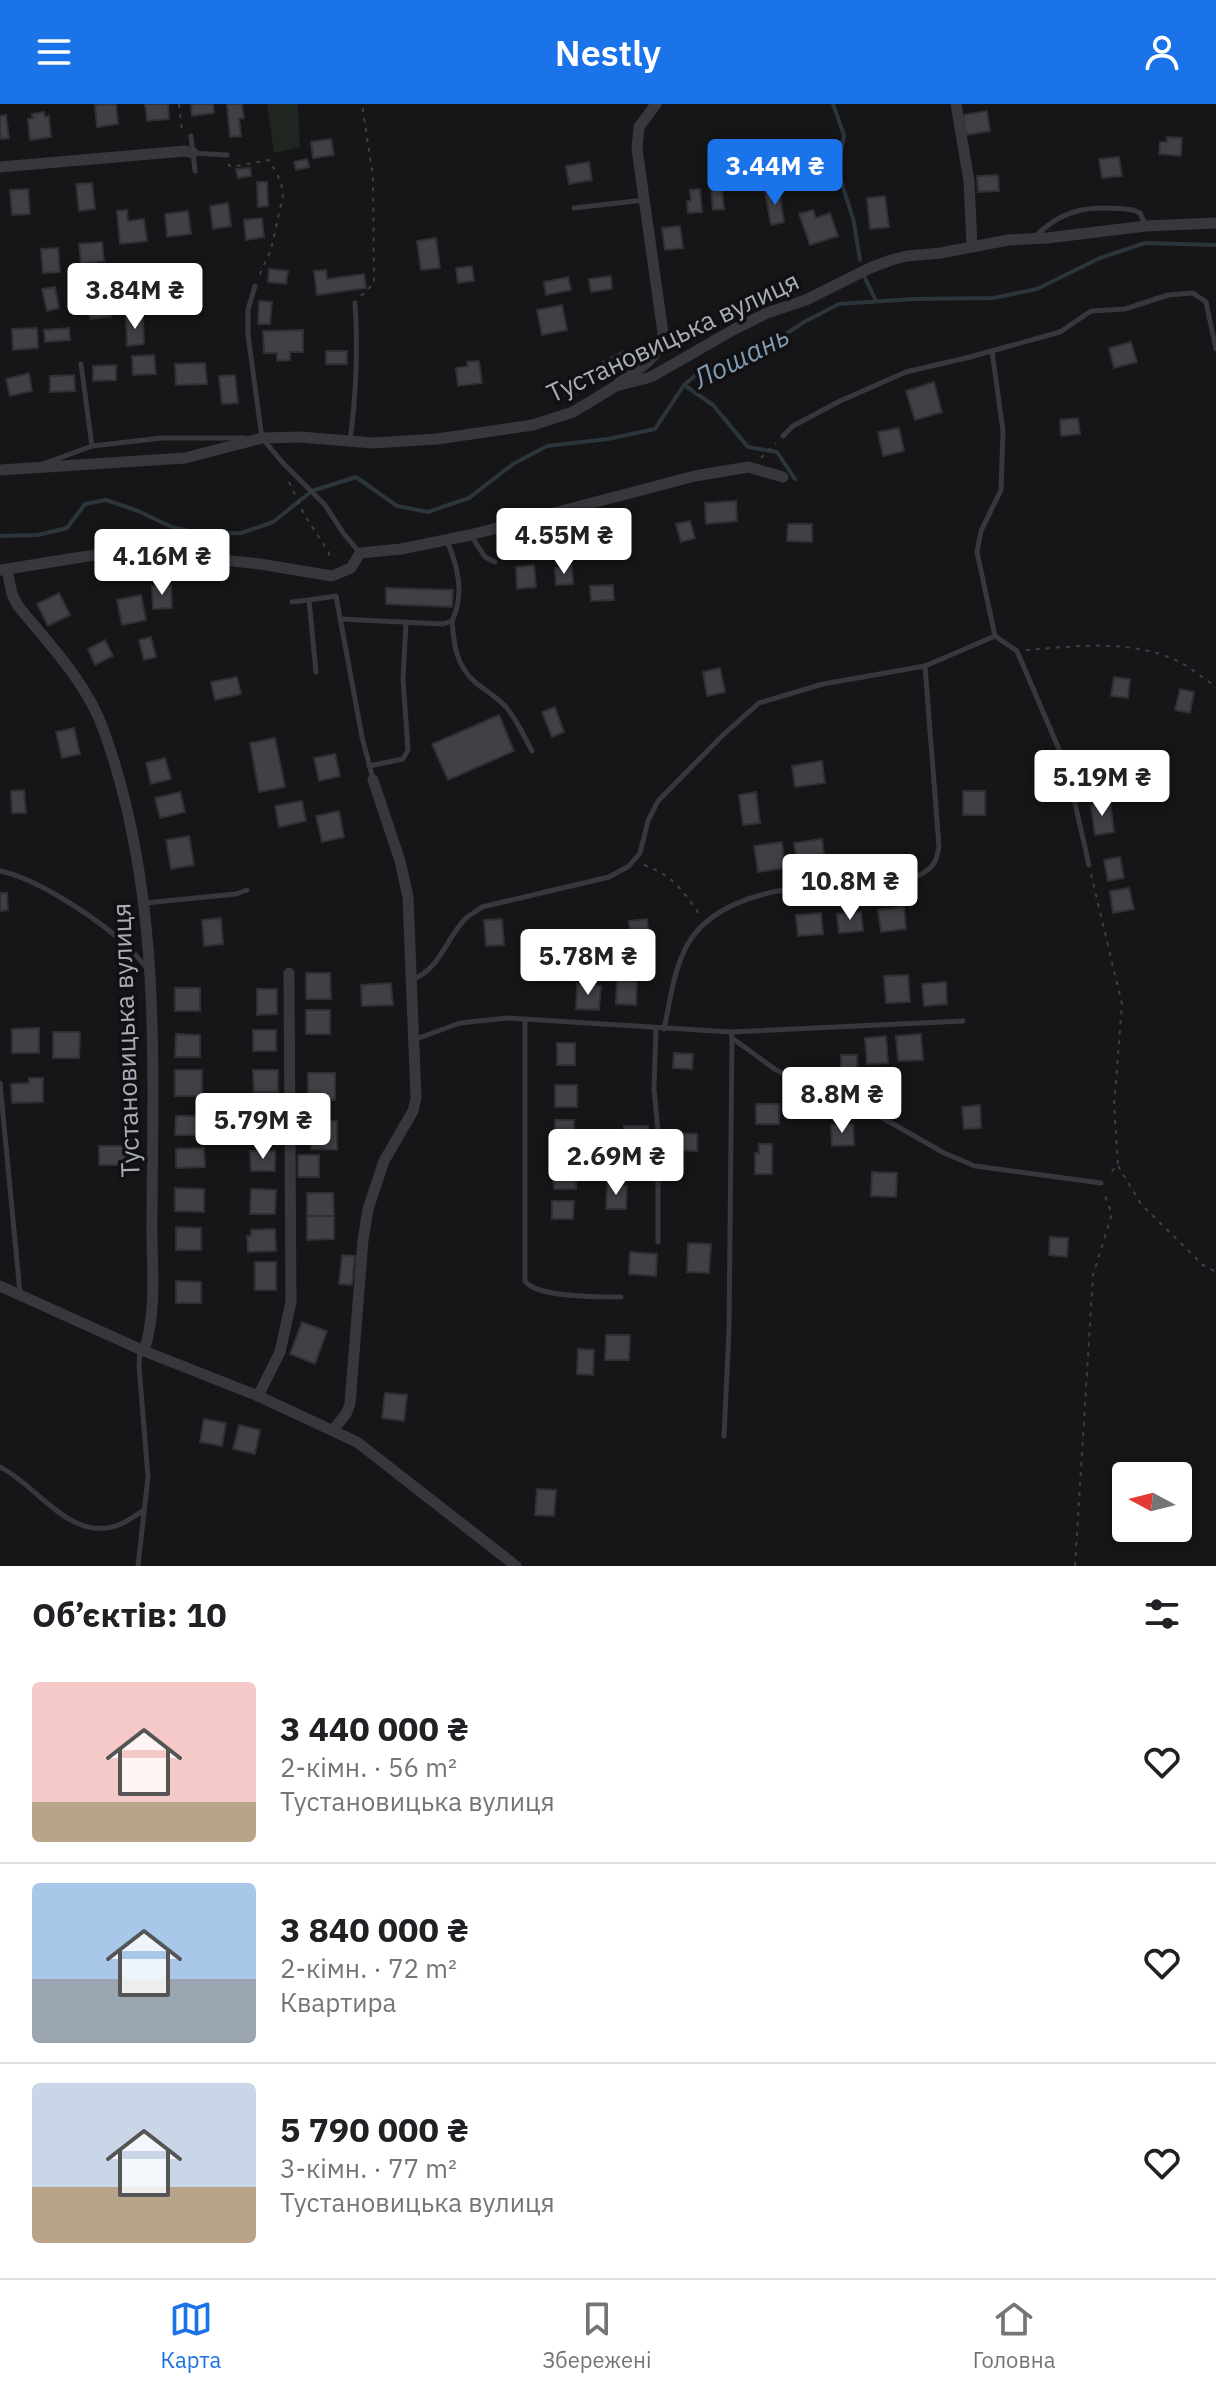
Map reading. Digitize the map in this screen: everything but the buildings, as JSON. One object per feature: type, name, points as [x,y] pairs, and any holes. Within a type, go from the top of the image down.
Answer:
[{"type":"street","points":[[616,386],[651,359],[664,340],[637,149],[639,127],[656,104]]},
{"type":"street","points":[[956,104],[969,181],[972,246]]},
{"type":"street","points":[[0,167],[189,152]]},
{"type":"street","name":"Тустановицька вулиця","points":[[0,470],[185,458],[262,438],[300,437],[373,443],[437,439],[533,425],[573,412],[616,386],[651,377],[767,313],[806,300],[870,268],[907,256],[1146,226],[1216,223]]},
{"type":"street","points":[[332,576],[351,568],[360,553],[401,549],[470,535],[695,476],[748,467],[783,477]]},
{"type":"street","name":"Тустановицька вулиця","points":[[142,1350],[152,1323],[154,1155],[151,971],[145,903],[125,803],[104,729],[87,693],[18,606],[4,570],[88,556],[127,554],[260,564],[332,576]]},
{"type":"street","points":[[333,1430],[350,1404],[368,1209],[384,1161],[413,1111],[416,1098],[406,882],[373,780]]},
{"type":"street","points":[[258,1396],[280,1352],[291,1302],[289,973]]},
{"type":"street","points":[[0,1286],[142,1350],[258,1396],[357,1442],[516,1566]]},
{"type":"lane","points":[[191,136],[189,152],[195,171]]},
{"type":"lane","points":[[189,152],[227,155]]},
{"type":"lane","points":[[574,208],[644,200]]},
{"type":"lane","points":[[1034,238],[1044,228],[1081,208],[1133,210],[1140,213],[1146,226]]},
{"type":"lane","points":[[255,286],[248,310],[248,335],[262,438],[325,505],[360,553]]},
{"type":"lane","points":[[783,436],[793,426],[840,401],[906,372],[1060,332],[1091,311],[1125,309],[1168,295],[1193,293],[1206,302],[1216,349]]},
{"type":"lane","points":[[350,442],[354,414],[355,303]]},
{"type":"lane","points":[[992,351],[1003,431],[1001,490],[981,531],[977,552],[995,636],[1017,651],[1067,768],[1089,865]]},
{"type":"lane","points":[[81,364],[92,446]]},
{"type":"lane","points":[[29,468],[92,446],[162,438],[262,438]]},
{"type":"lane","points":[[470,535],[485,557],[495,562]]},
{"type":"lane","points":[[446,540],[454,557],[460,590],[458,609],[452,621],[454,650],[473,681],[512,715],[532,751]]},
{"type":"lane","points":[[292,602],[336,596],[373,780]]},
{"type":"lane","points":[[309,600],[316,672]]},
{"type":"lane","points":[[340,619],[443,624],[452,621]]},
{"type":"lane","points":[[369,766],[403,759],[408,750],[403,668],[406,622]]},
{"type":"lane","points":[[410,981],[435,964],[466,918],[482,907],[609,877],[635,861],[658,801],[759,703],[823,684],[925,666],[995,636]]},
{"type":"lane","points":[[664,1029],[685,949],[705,923],[734,905],[782,890],[866,886],[916,876],[929,869],[936,860],[939,847],[925,666]]},
{"type":"lane","points":[[0,871],[46,889],[117,936],[151,971]]},
{"type":"lane","points":[[145,903],[236,894],[247,890]]},
{"type":"lane","points":[[415,1039],[460,1023],[507,1018],[731,1035],[963,1021]]},
{"type":"lane","points":[[525,1019],[525,1281],[531,1288],[570,1295],[621,1297]]},
{"type":"lane","points":[[656,1028],[654,1088],[658,1132],[658,1242]]},
{"type":"lane","points":[[731,1035],[776,1070],[867,1109],[922,1141],[975,1166],[1101,1183]]},
{"type":"lane","points":[[724,1436],[729,1330],[731,1035]]},
{"type":"lane","points":[[0,1083],[20,1294]]},
{"type":"lane","points":[[138,1566],[148,1477],[139,1366],[142,1350]]},
{"type":"lane","points":[[0,1467],[18,1477],[66,1518],[82,1526],[99,1529],[120,1524],[143,1510]]},
{"type":"path","points":[[179,104],[189,152]]},
{"type":"path","points":[[355,303],[374,283],[373,177],[362,104]]},
{"type":"path","points":[[219,155],[231,167],[269,160],[280,178],[283,195],[271,250],[255,286]]},
{"type":"path","points":[[764,456],[783,436]]},
{"type":"path","points":[[292,493],[329,553],[332,576]]},
{"type":"path","points":[[1017,651],[1100,646],[1142,648],[1183,664],[1216,687]]},
{"type":"path","points":[[635,861],[668,875],[705,923]]},
{"type":"path","points":[[1089,865],[1122,1004],[1114,1105],[1118,1165],[1141,1204],[1203,1265],[1216,1272]]},
{"type":"path","points":[[1075,1566],[1093,1275],[1112,1214],[1101,1183],[1118,1165]]},
{"type":"shaded area","points":[[267,104],[298,104],[300,147],[274,153]]},
{"type":"waterway","points":[[833,104],[844,135],[838,171],[854,222],[860,260]]},
{"type":"waterway","name":"Лошань","points":[[0,536],[38,535],[67,528],[85,504],[106,500],[172,527],[201,534],[241,533],[273,522],[312,491],[356,477],[397,506],[428,512],[469,498],[513,464],[547,446],[608,439],[655,429],[684,385],[703,369],[763,349],[839,304],[993,298],[1037,289],[1100,258],[1145,243],[1216,245]]},
{"type":"waterway","points":[[865,278],[876,301]]},
{"type":"waterway","points":[[684,385],[713,405],[748,447],[777,452],[795,479]]}]
